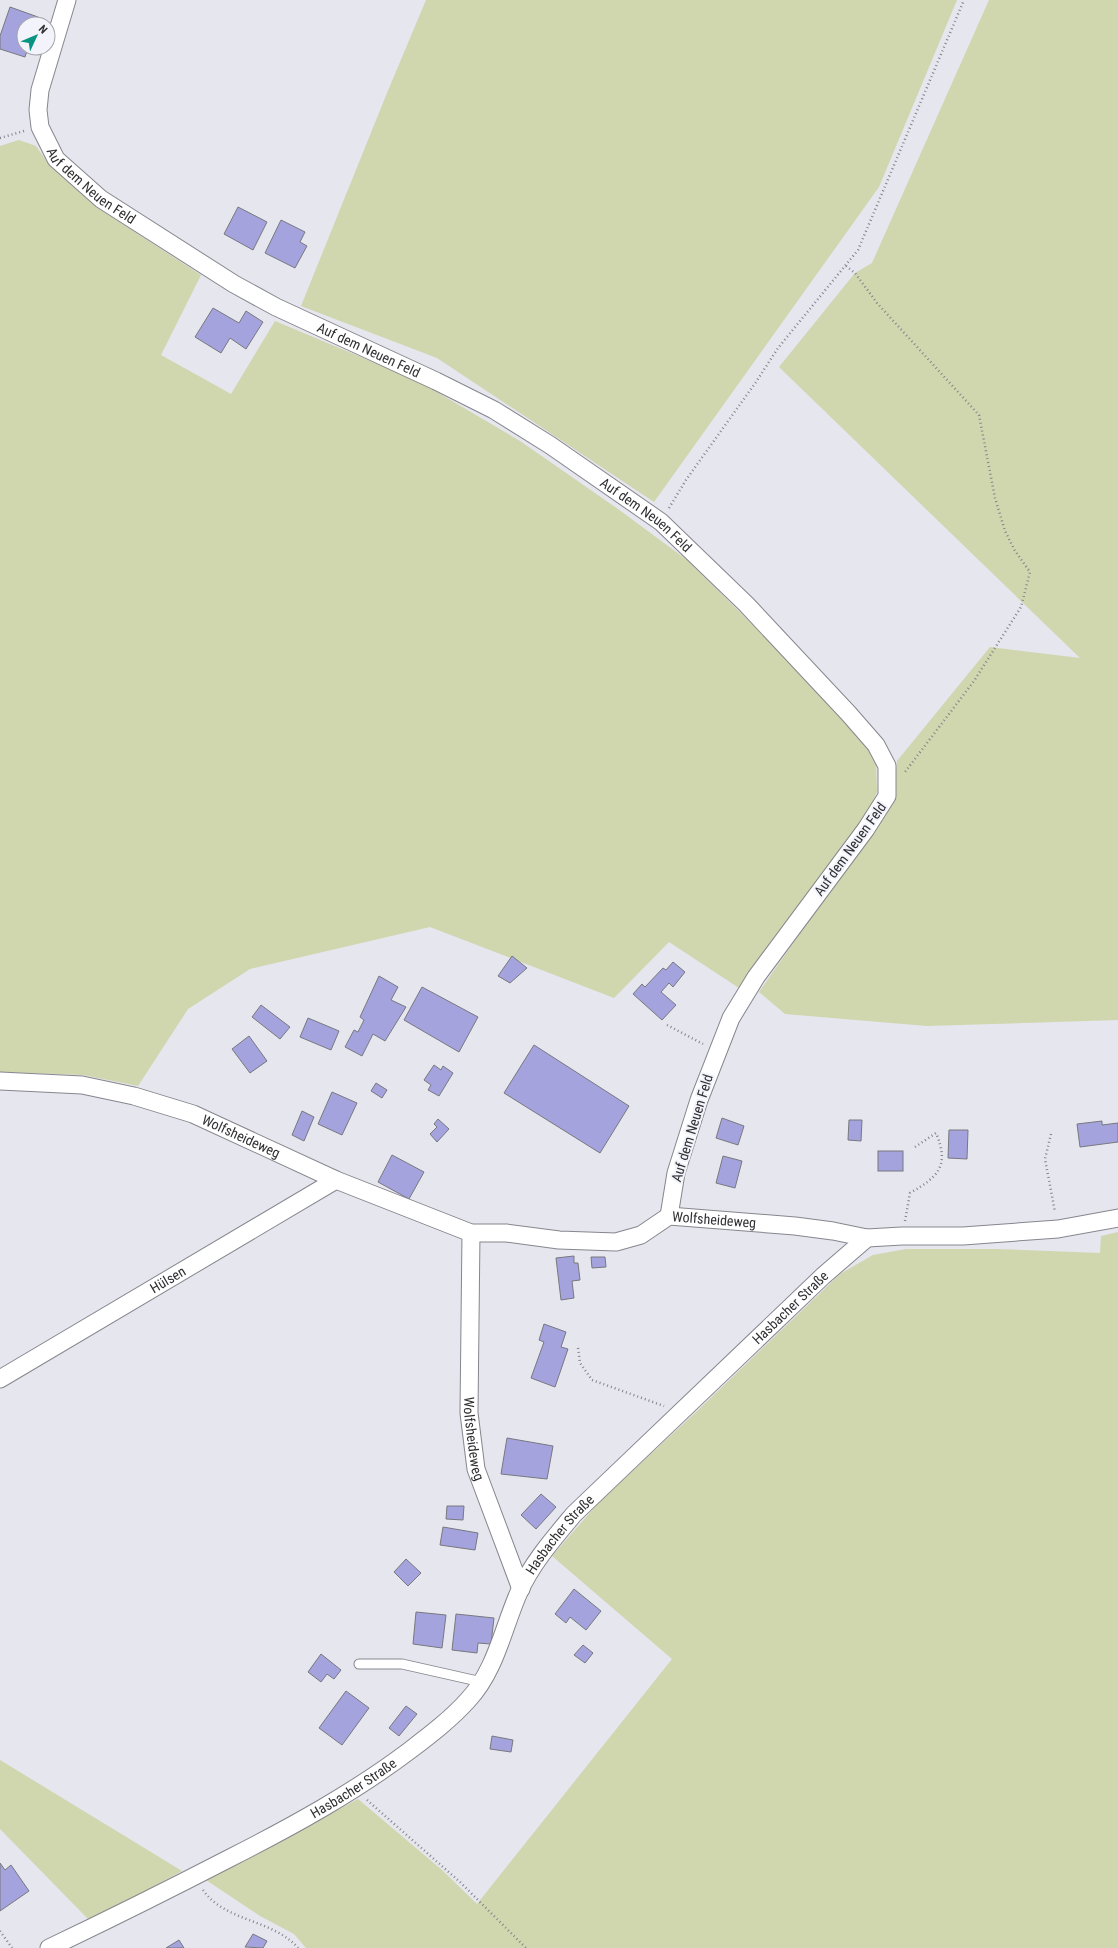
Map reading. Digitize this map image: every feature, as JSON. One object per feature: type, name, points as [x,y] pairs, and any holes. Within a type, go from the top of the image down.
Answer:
[{"type":"street","name":"Auf dem Neuen Feld","points":[[67,0],[40,90],[38,110],[40,127],[56,159],[101,199],[234,284],[283,310],[436,381],[494,410],[550,445],[661,522],[746,604],[876,745],[886,766],[887,796],[866,829],[756,977],[731,1018],[717,1052],[676,1173],[669,1216]]},
{"type":"street","name":"Wolfsheideweg","points":[[0,1081],[82,1085],[134,1096],[193,1114],[336,1180],[471,1233],[506,1233],[559,1240],[616,1242],[640,1235],[669,1216],[795,1226],[867,1238]]},
{"type":"street","name":"Hülsen","points":[[0,1379],[336,1180]]},
{"type":"street","points":[[867,1238],[902,1236],[963,1236],[1058,1229],[1118,1218]]},
{"type":"street","name":"Wolfsheideweg","points":[[471,1233],[469,1413],[476,1469],[520,1589]]},
{"type":"street","name":"Hasbacher Straße","points":[[49,1948],[293,1826],[354,1790],[394,1762],[446,1721],[468,1700],[482,1682],[495,1656],[509,1614],[520,1589],[545,1550],[574,1514],[823,1276],[867,1238]]},
{"type":"lane","points":[[359,1664],[402,1664],[482,1682]]},
{"type":"path","points":[[661,522],[686,480],[756,382],[778,348],[858,250],[964,0]]},
{"type":"path","points":[[0,138],[40,127]]},
{"type":"path","points":[[846,266],[855,273],[878,303],[979,415],[995,498],[1005,531],[1015,551],[1030,572],[1021,607],[974,681],[904,772]]},
{"type":"path","points":[[667,1025],[717,1052]]},
{"type":"path","points":[[902,1236],[910,1193],[925,1184],[937,1174],[943,1149],[936,1133],[915,1147]]},
{"type":"path","points":[[1051,1134],[1045,1159],[1058,1229]]},
{"type":"path","points":[[578,1348],[580,1363],[592,1380],[682,1412]]},
{"type":"path","points":[[354,1790],[460,1882],[526,1948]]},
{"type":"path","points":[[193,1877],[209,1899],[225,1910],[281,1933],[298,1948]]},
{"type":"path","points":[[0,1931],[12,1948]]},
{"type":"green space","points":[[426,0],[957,0],[879,187],[654,502],[437,358],[301,306]]},
{"type":"green space","points":[[989,0],[1118,0],[1118,1020],[927,1026],[785,1014],[759,992],[885,811],[894,789],[897,761],[990,647],[1080,658],[779,367],[855,273],[872,263]]},
{"type":"green space","points":[[19,140],[36,146],[50,166],[96,207],[201,275],[161,355],[231,394],[275,321],[418,381],[520,441],[618,509],[687,560],[839,710],[865,741],[876,762],[877,792],[862,826],[739,988],[669,942],[614,998],[430,927],[250,969],[188,1009],[138,1086],[83,1075],[0,1072],[0,146]]},
{"type":"green space","points":[[1118,1232],[1118,1948],[306,1948],[294,1934],[260,1916],[206,1880],[358,1799],[442,1870],[477,1904],[672,1659],[552,1556],[601,1500],[695,1413],[840,1274],[873,1255],[906,1249],[996,1249],[1100,1253],[1101,1236]]},
{"type":"green space","points":[[0,1760],[182,1871],[90,1921],[0,1829]]},
{"type":"building","points":[[10,7],[35,16],[16,16],[16,54],[0,49],[0,36]]},
{"type":"building","points":[[238,207],[267,222],[253,250],[224,234]]},
{"type":"building","points":[[281,220],[305,232],[300,242],[307,246],[295,268],[265,253]]},
{"type":"building","points":[[213,308],[239,323],[246,311],[263,322],[246,349],[230,338],[221,353],[195,337]]},
{"type":"building","points":[[512,956],[527,968],[510,983],[498,976]]},
{"type":"building","points":[[673,962],[685,972],[673,987],[669,983],[661,992],[676,1005],[662,1020],[633,994],[642,984],[645,987],[663,968],[666,970]]},
{"type":"building","points":[[379,976],[398,987],[391,1000],[406,1007],[385,1041],[373,1034],[362,1056],[345,1047],[354,1030],[358,1032],[364,1020],[360,1017]]},
{"type":"building","points":[[422,987],[478,1017],[459,1052],[404,1020]]},
{"type":"building","points":[[261,1005],[290,1027],[280,1039],[252,1017]]},
{"type":"building","points":[[308,1018],[339,1031],[331,1050],[300,1037]]},
{"type":"building","points":[[249,1036],[267,1061],[250,1073],[232,1049]]},
{"type":"building","points":[[534,1045],[629,1106],[600,1153],[504,1093]]},
{"type":"building","points":[[434,1065],[441,1070],[443,1066],[453,1073],[439,1096],[428,1090],[431,1085],[424,1080]]},
{"type":"building","points":[[376,1083],[387,1090],[382,1098],[371,1091]]},
{"type":"building","points":[[332,1092],[357,1103],[342,1135],[318,1124]]},
{"type":"building","points":[[302,1111],[314,1117],[304,1141],[292,1135]]},
{"type":"building","points":[[722,1118],[744,1126],[738,1145],[716,1138]]},
{"type":"building","points":[[438,1119],[449,1129],[437,1142],[430,1134],[437,1127],[434,1124]]},
{"type":"building","points":[[849,1120],[862,1120],[861,1141],[848,1140]]},
{"type":"building","points":[[1102,1121],[1102,1125],[1118,1123],[1118,1142],[1080,1147],[1077,1124]]},
{"type":"building","points":[[949,1130],[968,1130],[967,1159],[948,1158]]},
{"type":"building","points":[[878,1151],[903,1151],[903,1171],[878,1171]]},
{"type":"building","points":[[392,1155],[424,1172],[409,1199],[378,1182]]},
{"type":"building","points":[[723,1156],[742,1161],[735,1188],[716,1183]]},
{"type":"building","points":[[574,1256],[574,1263],[578,1263],[580,1280],[572,1281],[574,1298],[561,1300],[556,1258]]},
{"type":"building","points":[[591,1257],[605,1257],[606,1267],[592,1268]]},
{"type":"building","points":[[544,1324],[566,1332],[561,1347],[568,1349],[555,1387],[531,1378],[544,1342],[539,1340]]},
{"type":"building","points":[[507,1438],[553,1446],[547,1479],[501,1474]]},
{"type":"building","points":[[541,1494],[556,1507],[536,1529],[521,1515]]},
{"type":"building","points":[[447,1506],[464,1506],[463,1520],[446,1519]]},
{"type":"building","points":[[443,1527],[478,1533],[475,1550],[440,1545]]},
{"type":"building","points":[[406,1559],[421,1573],[408,1586],[394,1572]]},
{"type":"building","points":[[574,1589],[601,1611],[586,1630],[570,1617],[566,1623],[555,1614]]},
{"type":"building","points":[[416,1612],[446,1615],[442,1648],[413,1644]]},
{"type":"building","points":[[456,1614],[494,1618],[491,1644],[478,1643],[477,1653],[452,1650]]},
{"type":"building","points":[[583,1645],[593,1653],[585,1663],[574,1655]]},
{"type":"building","points":[[321,1654],[341,1670],[334,1679],[327,1674],[321,1682],[308,1672]]},
{"type":"building","points":[[346,1691],[369,1708],[342,1745],[319,1728]]},
{"type":"building","points":[[406,1706],[417,1714],[399,1736],[389,1728]]},
{"type":"building","points":[[492,1736],[513,1740],[511,1752],[490,1749]]},
{"type":"building","points":[[0,1863],[5,1870],[11,1865],[29,1891],[0,1911]]},
{"type":"building","points":[[253,1934],[267,1941],[263,1948],[245,1947]]},
{"type":"building","points":[[179,1940],[184,1948],[166,1948]]}]
